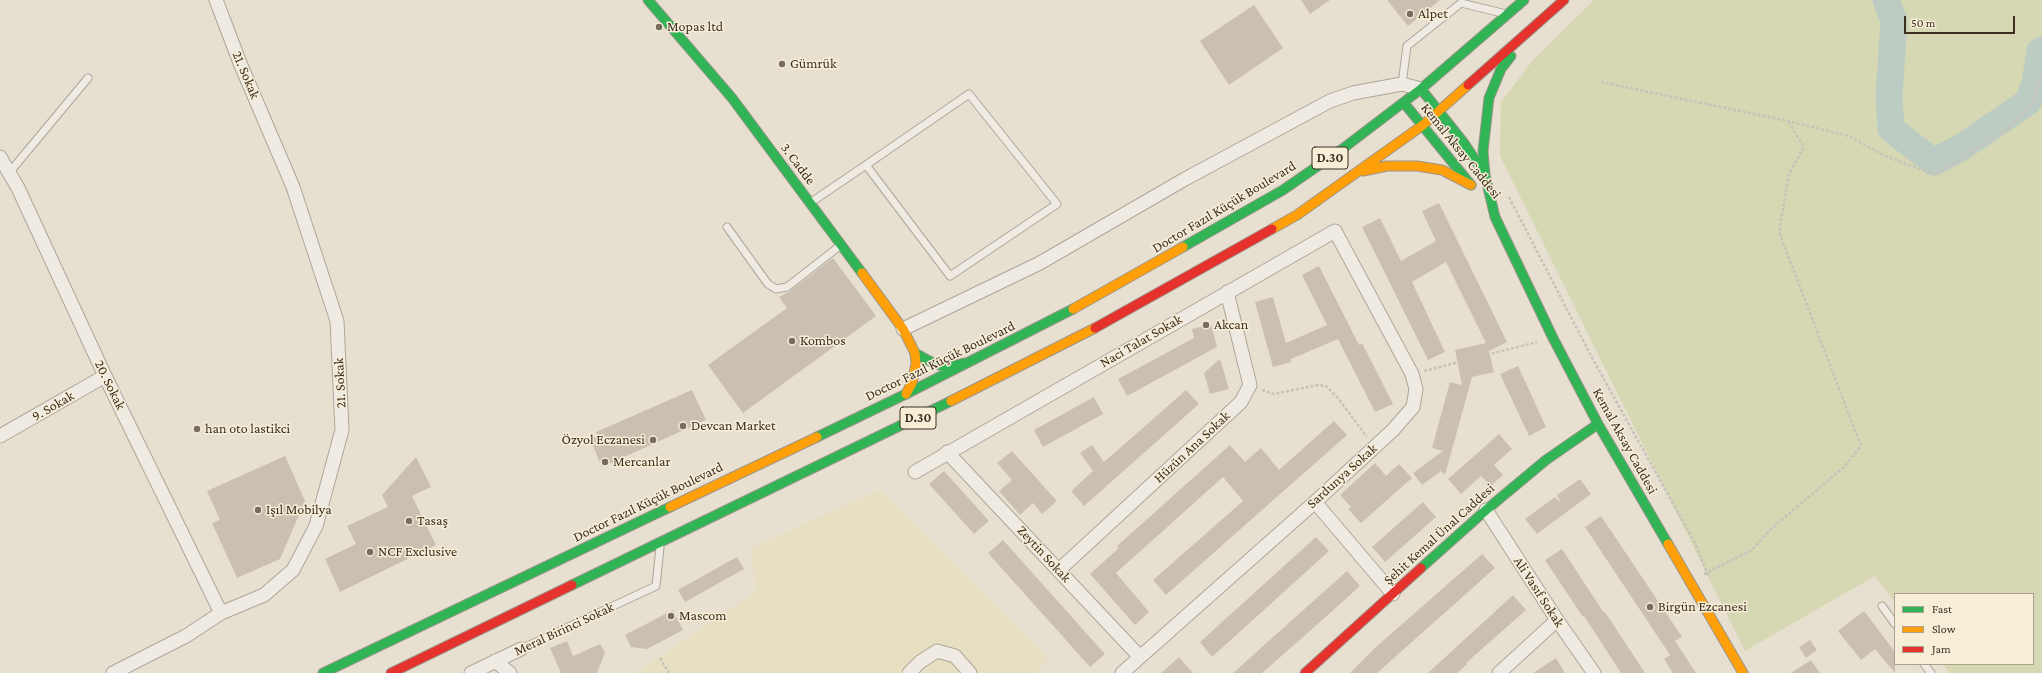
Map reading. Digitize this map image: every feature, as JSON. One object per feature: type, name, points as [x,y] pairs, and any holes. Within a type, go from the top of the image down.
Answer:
[{"type":"main road","name":"Doctor Fazıl Küçük Boulevard","points":[[323,673],[906,394],[1098,296],[1283,190],[1404,103],[1524,0]]},
{"type":"main road","name":"D.30","points":[[391,673],[910,422],[1103,324],[1296,215],[1423,125],[1564,0]]},
{"type":"main road","name":"3. Cadde","points":[[652,2],[732,98],[903,329],[915,353]]},
{"type":"main road","points":[[1485,175],[1483,151],[1488,98],[1501,70],[1526,34]]},
{"type":"main road","name":"Kemal Aksay Caddesi","points":[[1421,89],[1439,111],[1485,175],[1495,216],[1553,338],[1598,424],[1743,673]]},
{"type":"main road","name":"Kemal Aksay Caddesi","points":[[1404,103],[1495,216]]},
{"type":"main road","points":[[1358,172],[1387,166],[1417,166],[1442,170],[1476,191]]},
{"type":"main road","points":[[906,394],[915,373],[915,353],[935,364],[948,367],[969,362]]},
{"type":"main road","name":"Şehit Kemal Ünal Caddesi","points":[[1305,673],[1486,510],[1546,460],[1598,424]]},
{"type":"street","name":"21. Sokak","points":[[113,673],[186,636],[221,612],[264,595],[293,570],[316,526],[342,430],[337,321],[293,187],[240,63],[216,0]]},
{"type":"street","points":[[903,329],[1040,263],[1185,179],[1330,101],[1353,93],[1402,84],[1421,89]]},
{"type":"street","name":"20. Sokak","points":[[0,157],[10,173],[105,376],[221,612]]},
{"type":"street","name":"Naci Talat Sokak","points":[[947,452],[1335,231]]},
{"type":"street","name":"Sardunya Sokak","points":[[1122,673],[1394,430],[1413,407],[1416,389],[1412,374],[1335,231]]},
{"type":"street","points":[[1227,292],[1250,385]]},
{"type":"street","name":"9. Sokak","points":[[2,430],[105,376]]},
{"type":"street","name":"Hüzün Ana Sokak","points":[[1059,570],[1241,402],[1250,385]]},
{"type":"street","points":[[914,472],[947,452]]},
{"type":"street","name":"Zeytin Sokak","points":[[947,452],[1140,657]]},
{"type":"street","points":[[1315,502],[1393,594]]},
{"type":"street","name":"Ali Vasıf Sokak","points":[[1486,510],[1557,620],[1594,673]]},
{"type":"street","points":[[1499,673],[1557,620]]},
{"type":"street","name":"Meral Birinci Sokak","points":[[471,673],[522,649]]},
{"type":"street","points":[[909,673],[920,662],[936,650],[955,656],[970,673]]},
{"type":"street","points":[[495,661],[510,673]]},
{"type":"lane","points":[[1402,84],[1407,46],[1461,3],[1508,14]]},
{"type":"lane","points":[[10,173],[88,78]]},
{"type":"lane","points":[[810,203],[969,94],[1057,204],[950,276],[866,165]]},
{"type":"lane","points":[[727,227],[768,284],[776,289],[786,287],[841,245]]},
{"type":"lane","name":"Meral Birinci Sokak","points":[[522,649],[656,586],[660,543]]},
{"type":"lane","points":[[1882,606],[1894,623]]},
{"type":"lane","points":[[1925,665],[1931,673]]},
{"type":"path","points":[[1601,82],[1788,121],[1849,136],[1883,155],[1935,175],[2009,128],[2032,102],[2042,77]]},
{"type":"path","points":[[1690,582],[1752,550],[1770,530],[1845,466],[1861,446],[1779,232],[1789,174],[1804,147],[1788,121]]},
{"type":"path","points":[[1508,196],[1591,356],[1695,543],[1710,581]]},
{"type":"path","points":[[1412,374],[1553,338]]},
{"type":"path","points":[[1250,385],[1274,394],[1317,385],[1326,386],[1337,397],[1374,447]]},
{"type":"path","points":[[660,658],[669,673]]},
{"type":"shaded area","points":[[879,490],[1048,659],[1035,673],[636,673],[756,591],[751,548]]},
{"type":"green space","points":[[1594,0],[2042,0],[2042,673],[1950,673],[1944,665],[2034,665],[2034,593],[1894,593],[1894,601],[1875,576],[1745,651],[1500,156],[1501,102],[1533,60]]},
{"type":"building","points":[[1301,0],[1330,0],[1310,14]]},
{"type":"building","name":"Alpet","points":[[1387,0],[1440,0],[1408,26]]},
{"type":"building","points":[[1254,5],[1283,48],[1229,85],[1200,41]]},
{"type":"building","points":[[1439,203],[1507,342],[1489,351],[1494,372],[1472,377],[1445,475],[1441,471],[1422,485],[1413,473],[1443,451],[1432,448],[1450,382],[1462,385],[1455,350],[1486,343],[1446,262],[1412,282],[1445,352],[1428,360],[1362,227],[1380,218],[1401,261],[1436,241],[1422,211]]},
{"type":"building","name":"Kombos","points":[[833,258],[876,316],[743,413],[708,365],[787,308],[779,297],[790,291]]},
{"type":"building","points":[[1319,266],[1359,345],[1362,343],[1393,404],[1375,412],[1338,339],[1291,359],[1291,362],[1273,367],[1255,302],[1273,297],[1286,343],[1327,325],[1302,275]]},
{"type":"building","points":[[1211,324],[1217,347],[1127,396],[1118,379],[1194,338],[1192,329]]},
{"type":"building","points":[[1220,359],[1229,389],[1210,394],[1204,373]]},
{"type":"building","points":[[1518,366],[1546,427],[1529,436],[1500,374]]},
{"type":"building","points":[[692,390],[706,420],[602,467],[590,439],[598,436],[596,432]]},
{"type":"building","points":[[1186,390],[1199,404],[1084,506],[1071,491],[1093,471],[1080,453],[1092,445],[1104,462]]},
{"type":"building","points":[[1094,397],[1103,414],[1043,447],[1034,430]]},
{"type":"building","points":[[1334,421],[1347,435],[1166,595],[1153,580],[1243,501],[1223,477],[1116,573],[1149,612],[1135,625],[1090,574],[1119,548],[1117,546],[1230,445],[1245,462],[1261,448],[1279,470]]},
{"type":"building","points":[[1499,434],[1512,449],[1494,465],[1503,475],[1491,486],[1481,476],[1461,494],[1448,479]]},
{"type":"building","points":[[1012,451],[1057,501],[1042,514],[1033,503],[1020,515],[999,491],[1012,480],[997,463]]},
{"type":"building","name":"Işıl Mobilya","points":[[285,456],[305,501],[280,559],[237,578],[212,523],[220,520],[207,491]]},
{"type":"building","points":[[416,457],[431,487],[412,496],[436,545],[340,592],[325,559],[356,544],[347,526],[388,507],[382,495]]},
{"type":"building","points":[[1375,463],[1386,476],[1399,464],[1412,478],[1361,523],[1348,509],[1351,507],[1340,495]]},
{"type":"building","points":[[944,471],[989,521],[974,534],[929,484]]},
{"type":"building","points":[[1580,479],[1591,494],[1537,534],[1525,519],[1555,497],[1561,503],[1557,495]]},
{"type":"building","points":[[1423,502],[1436,517],[1385,562],[1372,547]]},
{"type":"building","points":[[1601,516],[1682,637],[1675,641],[1696,673],[1673,673],[1664,659],[1670,655],[1585,527]]},
{"type":"building","points":[[1316,537],[1329,551],[1212,657],[1200,642]]},
{"type":"building","points":[[1003,540],[1105,654],[1090,667],[988,553]]},
{"type":"building","points":[[1562,549],[1645,673],[1621,673],[1584,616],[1583,617],[1545,560]]},
{"type":"building","points":[[1482,554],[1495,568],[1377,673],[1350,673],[1377,646]]},
{"type":"building","points":[[737,557],[744,569],[685,602],[678,590]]},
{"type":"building","points":[[1347,571],[1360,586],[1310,631],[1262,673],[1233,673]]},
{"type":"building","points":[[1513,595],[1526,610],[1466,663],[1467,664],[1457,673],[1428,673]]},
{"type":"building","points":[[673,610],[683,630],[647,649],[631,647],[625,635]]},
{"type":"building","points":[[1864,611],[1894,651],[1895,673],[1875,649],[1861,660],[1838,631]]},
{"type":"building","points":[[1810,640],[1817,650],[1806,658],[1799,647]]},
{"type":"building","points":[[567,641],[573,656],[600,644],[605,653],[597,673],[561,673],[550,648]]},
{"type":"building","points":[[1179,657],[1193,673],[1161,673]]},
{"type":"building","points":[[1556,658],[1565,673],[1533,673]]},
{"type":"building","points":[[1811,660],[1820,673],[1791,673]]},
{"type":"waterway","points":[[1886,0],[1894,21],[1889,96],[1891,129],[1934,162],[1962,147],[2028,102],[2035,83],[2040,51],[2042,50]]},
{"type":"traffic: fast","points":[[648,0],[732,98],[862,273]]},
{"type":"traffic: fast","points":[[1183,247],[1283,190],[1341,150],[1421,89],[1524,0]]},
{"type":"traffic: fast","points":[[1485,175],[1483,151],[1489,98],[1501,69],[1511,56]]},
{"type":"traffic: fast","points":[[1421,89],[1464,143],[1485,175],[1495,217],[1553,338],[1598,424],[1668,544]]},
{"type":"traffic: fast","points":[[1404,103],[1471,185]]},
{"type":"traffic: fast","points":[[817,437],[906,394],[1073,309]]},
{"type":"traffic: fast","points":[[915,353],[935,364],[948,367],[964,363]]},
{"type":"traffic: fast","points":[[572,585],[951,401]]},
{"type":"traffic: fast","points":[[1421,568],[1486,510],[1546,460],[1598,424]]},
{"type":"traffic: fast","points":[[323,673],[670,507]]},
{"type":"traffic: slow","points":[[1272,229],[1297,215],[1423,125],[1468,85]]},
{"type":"traffic: slow","points":[[1363,171],[1387,166],[1417,166],[1442,170],[1471,185]]},
{"type":"traffic: slow","points":[[1073,309],[1183,247]]},
{"type":"traffic: slow","points":[[862,273],[903,329],[915,353],[916,364],[912,383],[906,394]]},
{"type":"traffic: slow","points":[[951,401],[1095,328]]},
{"type":"traffic: slow","points":[[670,507],[817,437]]},
{"type":"traffic: slow","points":[[1668,544],[1743,673]]},
{"type":"traffic: jam","points":[[1468,85],[1564,0]]},
{"type":"traffic: jam","points":[[1095,328],[1272,229]]},
{"type":"traffic: jam","points":[[1305,673],[1421,568]]},
{"type":"traffic: jam","points":[[391,673],[572,585]]},
{"type":"place","name":"Alpet","points":[[1410,14]]},
{"type":"place","name":"Mopas ltd","points":[[659,27]]},
{"type":"place","name":"Gümrük","points":[[782,64]]},
{"type":"place","name":"Akcan","points":[[1206,325]]},
{"type":"place","name":"Kombos","points":[[792,341]]},
{"type":"place","name":"Devcan Market","points":[[683,426]]},
{"type":"place","name":"han oto lastikci","points":[[197,429]]},
{"type":"place","name":"Özyol Eczanesi","points":[[653,440]]},
{"type":"place","name":"Mercanlar","points":[[605,462]]},
{"type":"place","name":"Işıl Mobilya","points":[[258,510]]},
{"type":"place","name":"Tasaş","points":[[409,521]]},
{"type":"place","name":"NCF Exclusive","points":[[370,552]]},
{"type":"place","name":"Birgün Ezcanesi","points":[[1650,607]]},
{"type":"place","name":"Mascom","points":[[671,616]]}]
